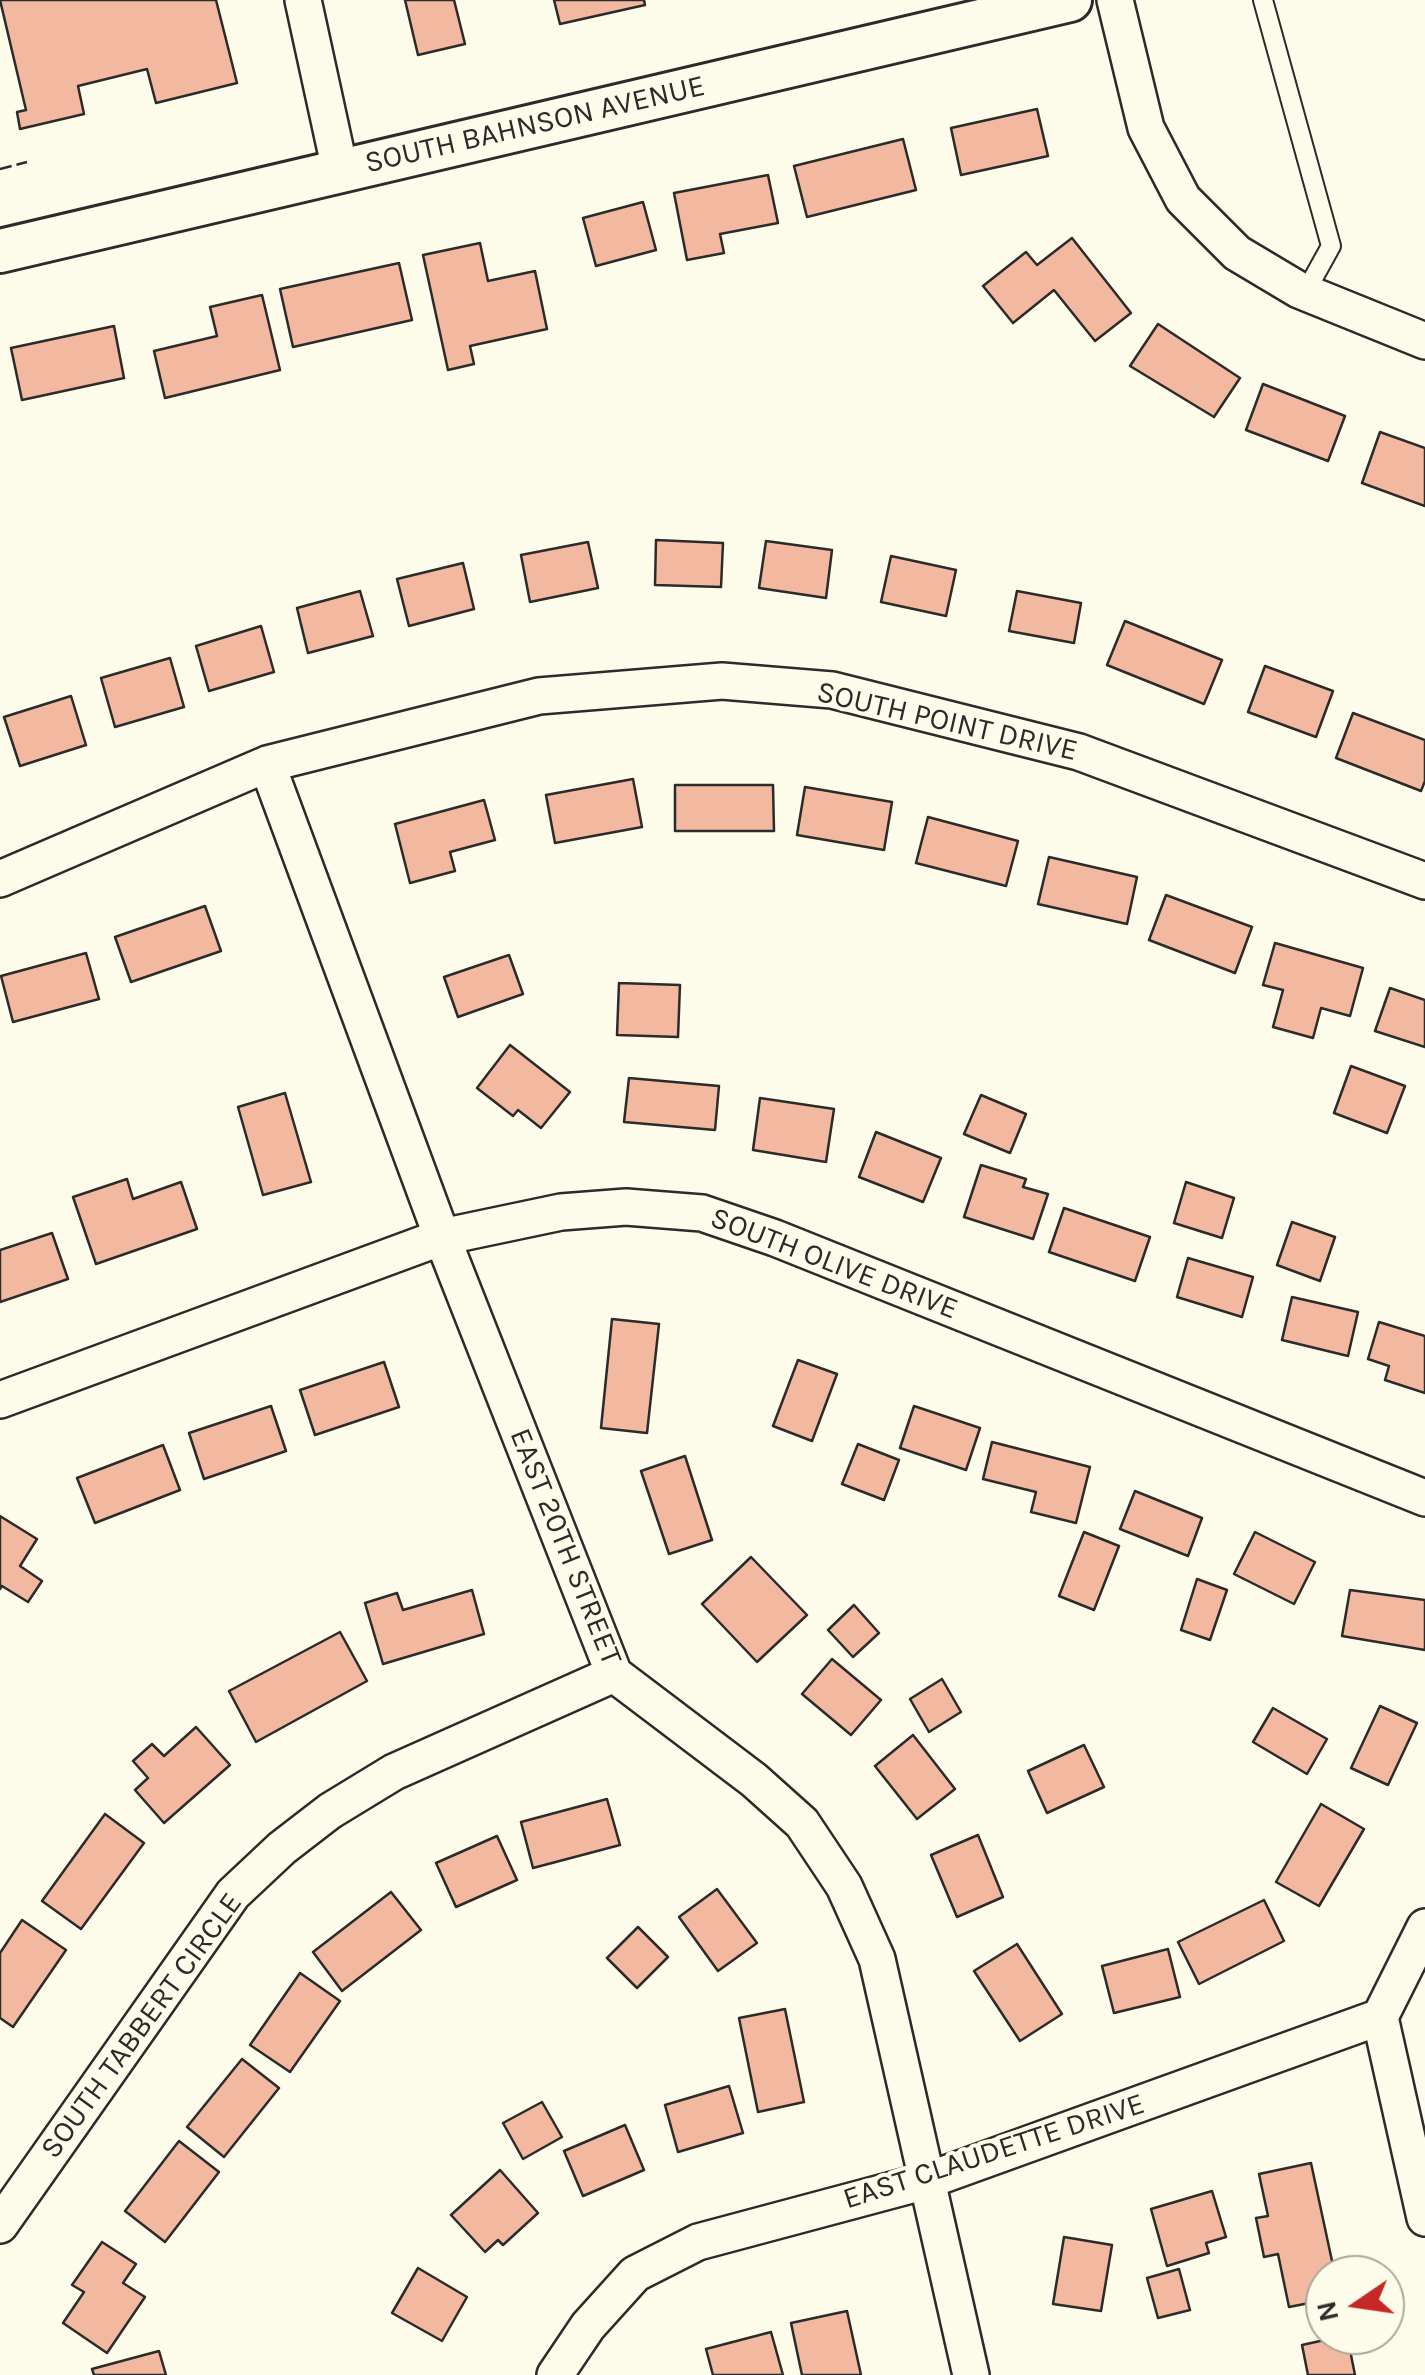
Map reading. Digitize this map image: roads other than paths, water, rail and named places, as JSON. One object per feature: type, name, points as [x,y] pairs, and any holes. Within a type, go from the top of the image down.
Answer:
[{"type":"street","points":[[303,0],[340,170]]},
{"type":"street","name":"SOUTH BAHNSON AVENUE","points":[[0,250],[1070,0]]},
{"type":"street","points":[[1115,0],[1146,128],[1183,200],[1237,253],[1305,293],[1425,340]]},
{"type":"street","name":"SOUTH POINT DRIVE","points":[[0,879],[267,764],[539,696],[722,680],[832,690],[1078,752],[1425,882]]},
{"type":"street","name":"EAST 20TH STREET","points":[[267,764],[442,1237],[614,1674],[754,1780],[802,1823],[844,1886],[877,1959],[971,2375]]},
{"type":"street","name":"SOUTH OLIVE DRIVE","points":[[0,1400],[442,1237],[561,1212],[626,1207],[702,1213],[775,1238],[1425,1498]]},
{"type":"street","name":"SOUTH TABBERT CIRCLE","points":[[0,2225],[233,1894],[282,1848],[330,1811],[394,1772],[614,1674]]},
{"type":"street","points":[[1425,1927],[1380,2017],[1425,2218]]},
{"type":"street","name":"EAST CLAUDETTE DRIVE","points":[[555,2375],[588,2326],[635,2274],[698,2242],[926,2181],[1380,2017]]},
{"type":"lane","points":[[1264,0],[1331,246],[1305,293]]}]
